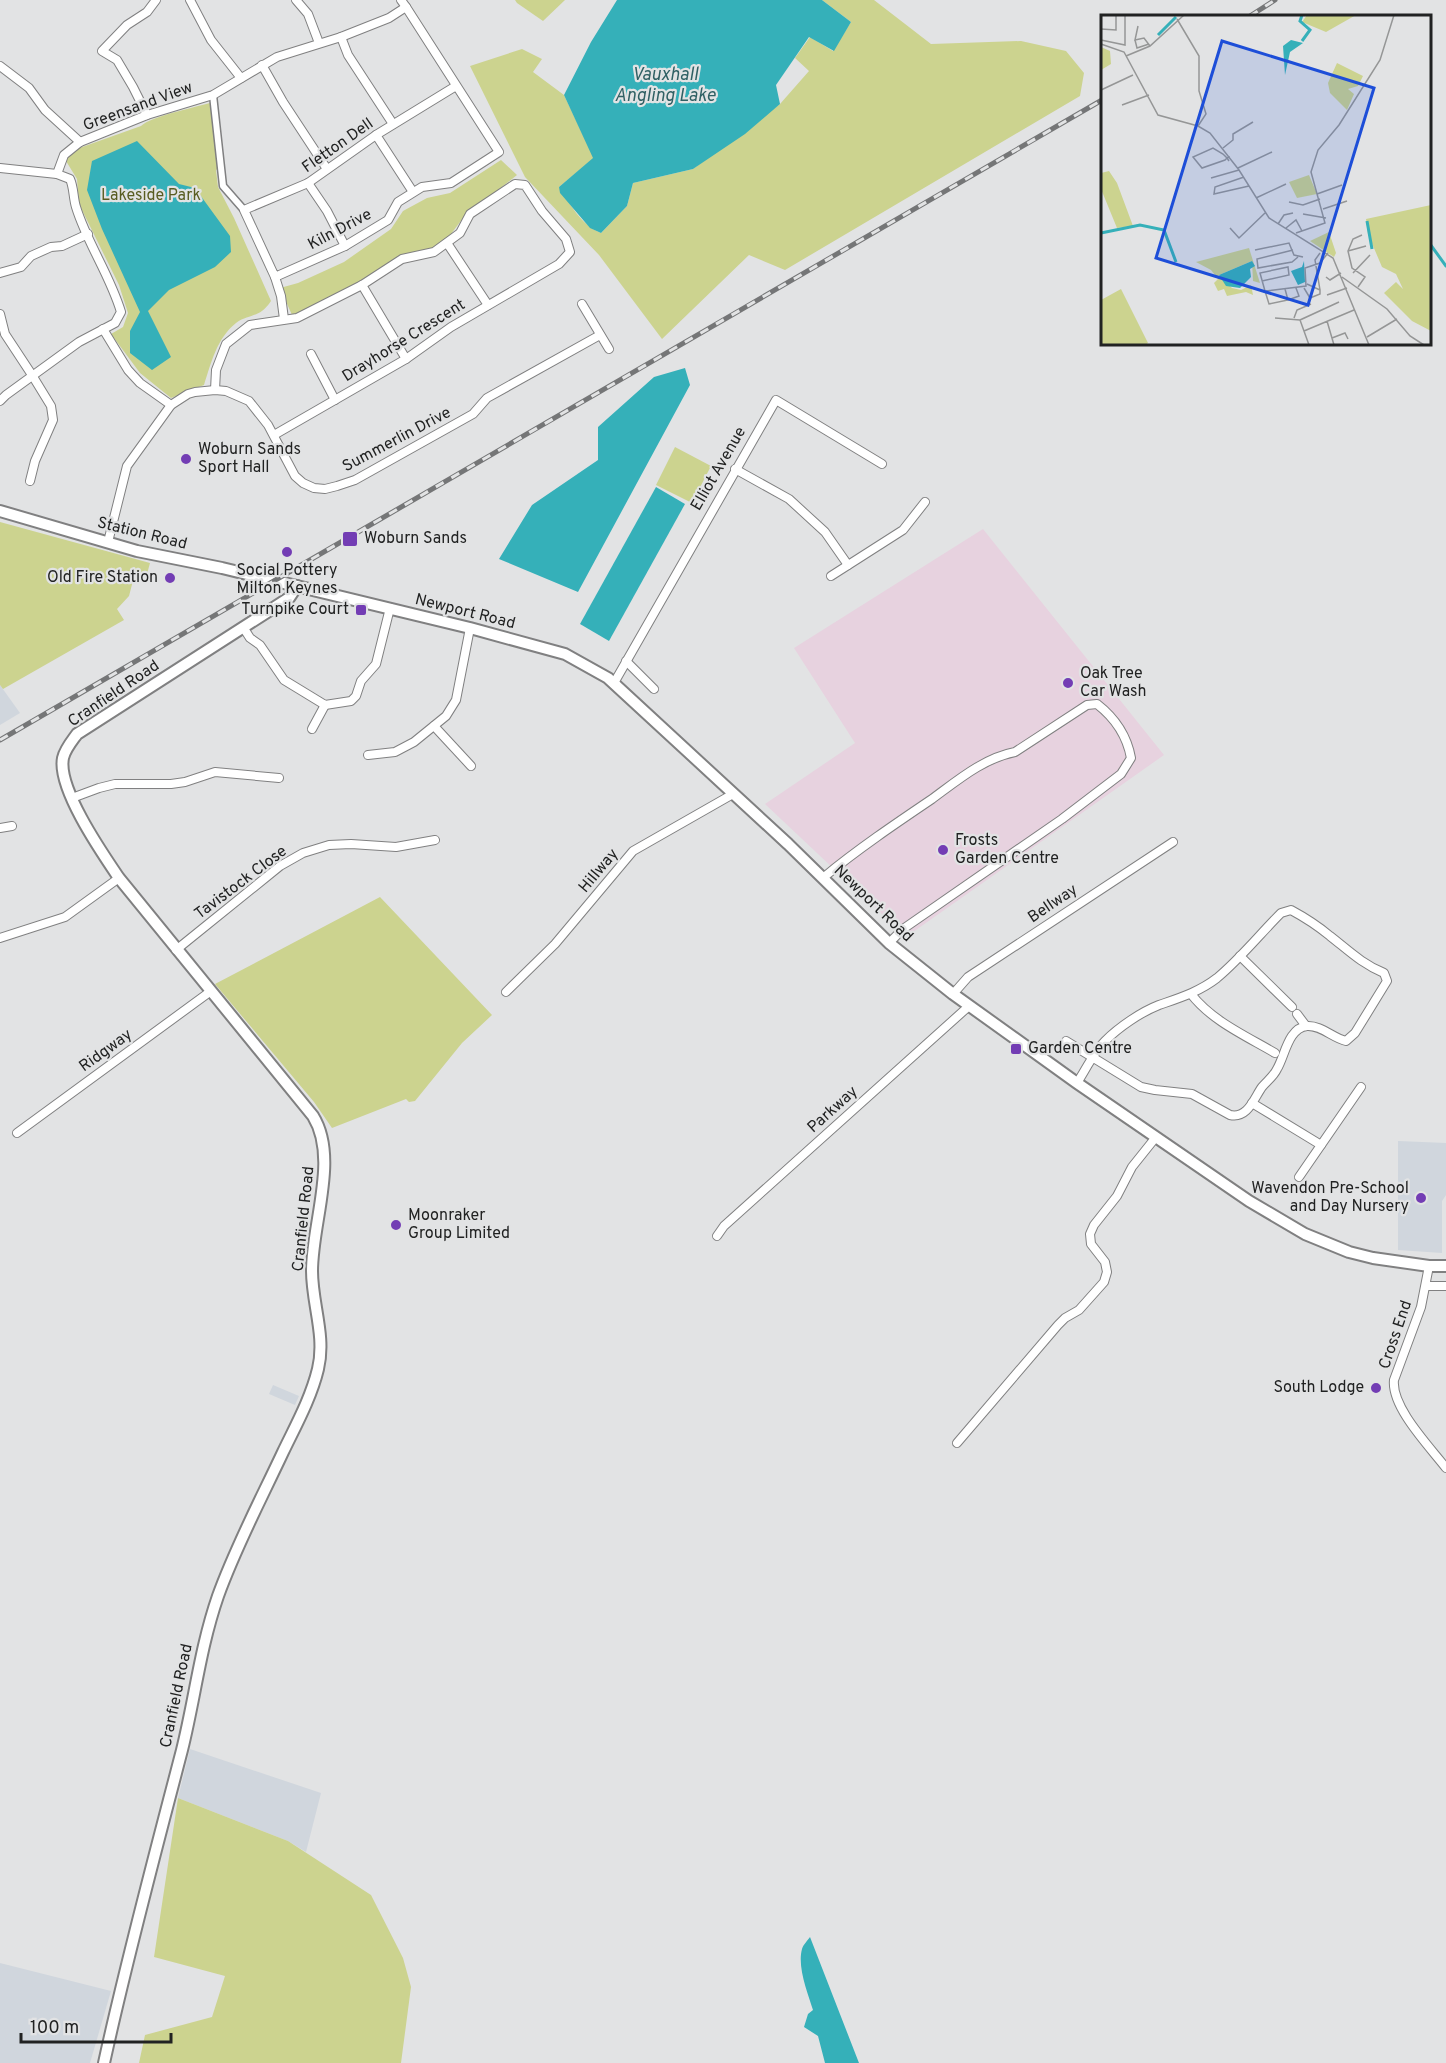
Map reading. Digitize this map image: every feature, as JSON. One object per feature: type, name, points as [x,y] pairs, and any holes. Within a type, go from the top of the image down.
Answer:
[{"type":"street","points":[[147,115],[117,60],[102,51],[127,25],[147,12],[156,0]]},
{"type":"street","points":[[190,0],[212,40],[241,78]]},
{"type":"street","points":[[296,0],[308,14],[319,43]]},
{"type":"street","name":"Greensand View","points":[[57,174],[64,155],[80,142],[147,115],[213,94],[277,57],[341,37],[389,18],[403,4],[456,86]]},
{"type":"street","points":[[341,37],[348,55],[393,124]]},
{"type":"street","points":[[262,65],[283,102],[327,169]]},
{"type":"street","points":[[0,66],[29,88],[45,110],[80,142]]},
{"type":"street","name":"Fletton Dell","points":[[244,210],[308,183],[376,135],[456,86]]},
{"type":"street","name":"Kiln Drive","points":[[274,277],[345,246],[388,219],[398,202],[413,192],[422,187],[451,183],[499,152],[456,86]]},
{"type":"street","points":[[213,94],[223,186],[244,210],[281,296],[284,319]]},
{"type":"street","points":[[376,135],[413,192]]},
{"type":"street","points":[[0,168],[57,174],[70,179],[73,185],[75,205],[114,288],[120,312],[114,323],[79,342],[6,394],[0,401]]},
{"type":"street","points":[[308,183],[327,211],[345,246]]},
{"type":"street","name":"Drayhorse Crescent","points":[[215,390],[216,370],[226,344],[250,325],[297,318],[362,285],[402,259],[434,252],[460,233],[470,214],[515,184],[525,185],[542,211],[566,239],[570,252],[559,264],[452,327],[406,359],[274,435]]},
{"type":"street","points":[[0,273],[21,267],[31,256],[51,247],[62,246],[88,234]]},
{"type":"street","name":"Drayhorse Crescent","points":[[447,243],[488,305]]},
{"type":"street","points":[[362,285],[406,359]]},
{"type":"street","points":[[582,304],[609,349]]},
{"type":"street","points":[[0,314],[4,334],[51,406],[53,420],[35,461],[30,481]]},
{"type":"street","points":[[103,329],[128,370],[140,383],[171,405]]},
{"type":"street","name":"Summerlin Drive","points":[[108,542],[127,466],[171,405],[188,394],[215,390],[226,391],[249,400],[268,425],[295,476],[314,488],[325,489],[355,480],[473,414],[487,398],[600,335]]},
{"type":"street","name":"Drayhorse Crescent","points":[[311,354],[335,400]]},
{"type":"street","name":"Elliot Avenue","points":[[614,683],[776,399],[882,464]]},
{"type":"street","points":[[735,469],[789,499],[825,532],[848,565]]},
{"type":"street","points":[[831,576],[903,530],[925,502]]},
{"type":"street","name":"Station Road","points":[[0,511],[137,551],[278,582]]},
{"type":"street","name":"Newport Road","points":[[278,582],[470,628],[565,654],[608,678],[824,877],[889,943],[969,1006],[1077,1083],[1249,1201],[1321,1241],[1348,1252],[1372,1258],[1429,1266],[1446,1266]]},
{"type":"street","name":"Cranfield Road","points":[[104,2063],[122,1983],[183,1745],[204,1642],[219,1595],[243,1536],[302,1413],[317,1370],[320,1337],[312,1267],[315,1228],[325,1166],[325,1147],[313,1116],[176,950],[119,878],[91,837],[72,798],[62,768],[63,757],[68,745],[77,734],[289,598],[297,586]]},
{"type":"street","points":[[243,627],[250,638],[260,645],[284,680],[325,705],[351,701],[356,696],[361,681],[376,664],[390,609]]},
{"type":"street","points":[[368,755],[394,752],[414,742],[446,716],[456,700],[470,628]]},
{"type":"street","points":[[626,661],[654,689]]},
{"type":"street","points":[[824,877],[976,768],[1004,754],[1016,752],[1087,705],[1097,704],[1107,712],[1128,741],[1131,758],[1121,774],[1062,819],[903,929],[889,943]]},
{"type":"street","points":[[312,729],[325,705]]},
{"type":"street","points":[[435,726],[471,766]]},
{"type":"street","points":[[72,798],[116,784],[171,784],[215,772],[279,778]]},
{"type":"street","name":"Hillway","points":[[506,993],[555,944],[633,851],[733,794]]},
{"type":"street","points":[[0,828],[12,826]]},
{"type":"street","name":"Tavistock Close","points":[[176,950],[280,866],[303,853],[329,845],[396,847],[435,840]]},
{"type":"street","name":"Bellway","points":[[953,994],[968,978],[1173,842]]},
{"type":"street","points":[[0,938],[65,917],[119,878]]},
{"type":"street","points":[[1066,1041],[1093,1058],[1141,1087],[1192,1094],[1233,1116],[1242,1114],[1276,1071],[1295,1032],[1306,1026],[1317,1027],[1346,1041],[1355,1033],[1387,981],[1384,973],[1361,961],[1330,935],[1291,910],[1281,913],[1216,979],[1191,994],[1156,1006],[1126,1024],[1104,1041],[1093,1058],[1077,1083]]},
{"type":"street","points":[[1240,956],[1294,1010],[1306,1026]]},
{"type":"street","name":"Ridgway","points":[[17,1133],[211,991]]},
{"type":"street","points":[[1191,994],[1203,1007],[1224,1023],[1275,1053]]},
{"type":"street","name":"Parkway","points":[[717,1236],[723,1226],[969,1006]]},
{"type":"street","points":[[1299,1177],[1361,1087]]},
{"type":"street","points":[[1252,1103],[1322,1144]]},
{"type":"street","points":[[957,1443],[1058,1325],[1078,1310],[1104,1282],[1107,1272],[1105,1262],[1091,1244],[1090,1234],[1094,1225],[1118,1196],[1132,1167],[1156,1137]]},
{"type":"street","name":"Cross End","points":[[1429,1266],[1426,1286],[1413,1331],[1393,1388],[1399,1407],[1446,1468]]},
{"type":"street","points":[[1426,1286],[1446,1286]]},
{"type":"shaded area","points":[[983,529],[1164,755],[906,937],[765,804],[855,743],[794,648]]},
{"type":"shaded area","points":[[0,685],[20,713],[0,725]]},
{"type":"shaded area","name":"Wavendon Pre-School and Day Nursery","points":[[1398,1141],[1446,1143],[1446,1195],[1442,1201],[1442,1253],[1398,1250]]},
{"type":"shaded area","points":[[273,1385],[299,1396],[295,1405],[269,1394]]},
{"type":"shaded area","points":[[190,1749],[321,1793],[306,1852],[288,1841],[178,1798]]},
{"type":"shaded area","points":[[0,1963],[111,1991],[90,2063],[0,2063]]},
{"type":"green space","points":[[515,0],[565,0],[543,21]]},
{"type":"green space","points":[[822,0],[874,0],[931,44],[1021,41],[1066,51],[1084,73],[1080,96],[785,270],[749,255],[662,339],[599,255],[525,177],[470,66],[522,49],[542,59],[533,72],[564,95],[594,158],[559,187],[587,225],[601,233],[627,206],[633,183],[693,169],[780,104],[809,71],[795,58],[810,37],[833,51],[851,22]]},
{"type":"green space","name":"Lakeside Park","points":[[216,101],[218,187],[271,301],[262,311],[236,323],[229,329],[216,351],[204,385],[171,398],[140,373],[111,334],[123,327],[128,313],[119,285],[79,204],[77,179],[66,161],[71,151],[141,126],[164,115]]},
{"type":"green space","points":[[501,160],[517,175],[463,218],[448,238],[435,249],[401,259],[316,306],[292,315],[280,288],[298,283],[344,262],[391,229],[403,211],[427,198],[450,193]]},
{"type":"green space","points":[[675,447],[711,466],[692,503],[656,485]]},
{"type":"green space","points":[[0,522],[150,563],[147,574],[135,573],[129,596],[117,609],[124,620],[3,689],[0,685]]},
{"type":"green space","points":[[380,897],[492,1015],[462,1043],[415,1101],[409,1102],[406,1099],[332,1128],[314,1102],[215,984]]},
{"type":"green space","points":[[178,1798],[288,1841],[371,1895],[403,1958],[411,1987],[401,2063],[139,2063],[145,2035],[212,2017],[225,1976],[154,1957]]},
{"type":"water","name":"Vauxhall Angling Lake","points":[[617,0],[822,0],[851,22],[834,51],[809,37],[776,85],[780,104],[745,134],[693,169],[633,183],[627,206],[601,233],[590,228],[560,193],[559,187],[593,158],[564,95],[591,42]]},
{"type":"water","points":[[137,141],[179,184],[195,188],[230,236],[231,252],[215,267],[169,290],[148,311],[171,357],[152,370],[130,353],[130,331],[140,312],[87,190],[92,161]]},
{"type":"water","points":[[685,368],[690,385],[578,592],[499,559],[532,505],[598,460],[598,427],[654,377]]},
{"type":"water","points":[[656,487],[685,504],[609,641],[580,624]]},
{"type":"water","points":[[810,1937],[859,2063],[825,2063],[818,2036],[804,2027],[808,2014],[813,2010],[801,1964],[803,1947]]},
{"type":"waterway","points":[[1431,245],[1446,266]]},
{"type":"railway","points":[[1252,15],[1275,0]]},
{"type":"railway","points":[[0,740],[1101,101]]},
{"type":"place","name":"Woburn Sands Sport Hall","points":[[186,459]]},
{"type":"place","name":"Woburn Sands","points":[[350,539]]},
{"type":"place","name":"Social Pottery Milton Keynes","points":[[287,552]]},
{"type":"place","name":"Old Fire Station","points":[[170,578]]},
{"type":"place","name":"Turnpike Court","points":[[361,610]]},
{"type":"place","name":"Oak Tree Car Wash","points":[[1068,683]]},
{"type":"place","name":"Frosts Garden Centre","points":[[943,850]]},
{"type":"place","name":"Garden Centre","points":[[1016,1049]]},
{"type":"place","name":"Wavendon Pre-School and Day Nursery","points":[[1421,1198]]},
{"type":"place","name":"Moonraker Group Limited","points":[[396,1225]]},
{"type":"place","name":"South Lodge","points":[[1376,1388]]}]
